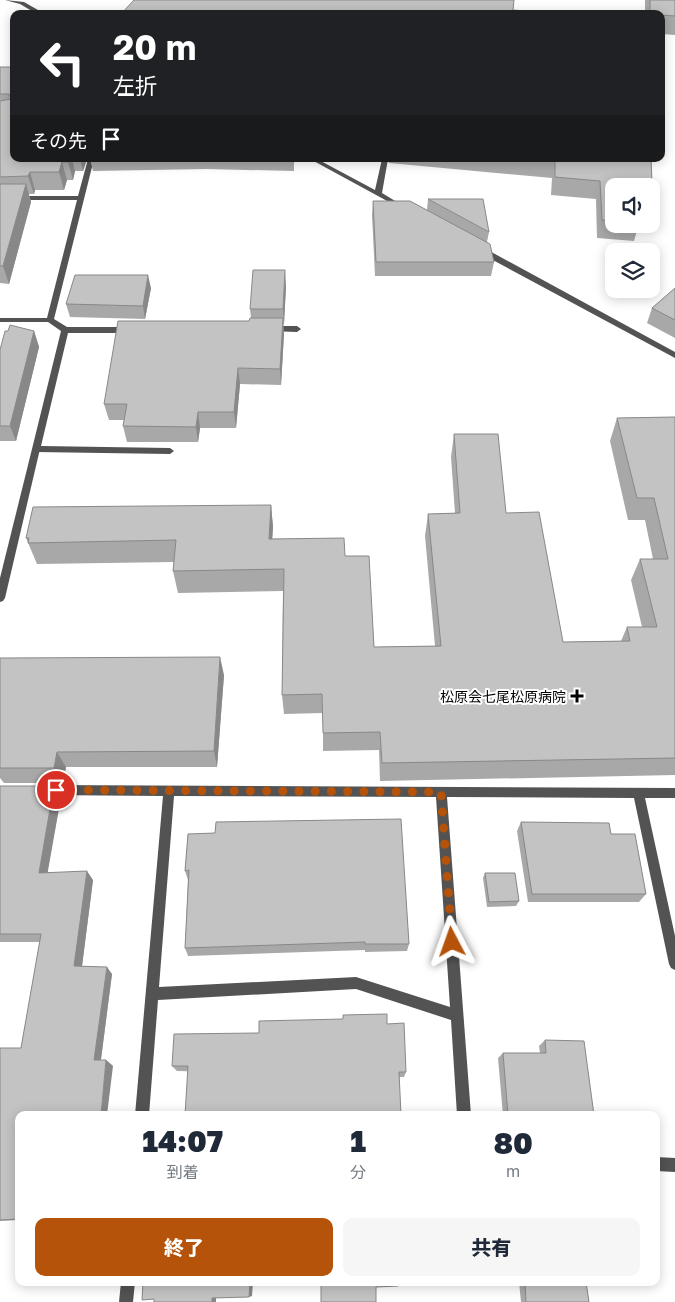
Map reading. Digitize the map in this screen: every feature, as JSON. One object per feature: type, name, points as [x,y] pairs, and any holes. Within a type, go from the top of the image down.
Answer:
[{"type":"street","points":[[8,0],[22,3],[35,10]]},
{"type":"street","points":[[50,320],[90,162]]},
{"type":"street","points":[[319,162],[413,213]]},
{"type":"street","points":[[378,194],[384,162]]},
{"type":"street","points":[[0,198],[81,198]]},
{"type":"street","points":[[474,246],[675,355]]},
{"type":"street","points":[[0,320],[50,320],[65,330],[142,330]]},
{"type":"street","points":[[258,329],[297,329]]},
{"type":"street","points":[[0,598],[65,330]]},
{"type":"street","points":[[36,449],[170,451]]},
{"type":"street","points":[[30,790],[675,793]]},
{"type":"street","points":[[142,1111],[169,791]]},
{"type":"street","points":[[441,792],[464,1111]]},
{"type":"street","points":[[638,793],[675,964]]},
{"type":"street","points":[[152,994],[356,983],[457,1016]]},
{"type":"street","points":[[660,1164],[675,1165]]},
{"type":"street","points":[[126,1302],[128,1286]]},
{"type":"building","points":[[134,0],[514,0],[513,10],[125,10]]},
{"type":"building","points":[[650,0],[675,0],[675,16],[665,15],[665,10],[650,10]]},
{"type":"building","points":[[0,67],[10,67],[10,96],[9,94],[0,94]]},
{"type":"building","points":[[10,99],[10,162],[62,162],[59,172],[30,172],[28,176],[0,177],[0,101]]},
{"type":"building","points":[[555,162],[651,162],[652,178],[605,178],[605,220],[602,220],[600,181],[555,177]]},
{"type":"building","points":[[0,184],[26,184],[3,266],[0,266]]},
{"type":"building","points":[[428,199],[483,199],[489,232]]},
{"type":"building","points":[[373,201],[410,201],[490,244],[494,262],[376,262]]},
{"type":"building","points":[[253,270],[285,270],[283,309],[250,309]]},
{"type":"building","points":[[75,275],[148,275],[143,306],[66,304]]},
{"type":"building","points":[[675,288],[675,320],[652,308]]},
{"type":"building","points":[[250,318],[283,318],[280,369],[238,368],[234,412],[198,412],[196,427],[123,426],[127,404],[104,404],[118,321],[249,321]]},
{"type":"building","points":[[10,325],[34,331],[10,426],[0,426],[0,350],[5,331],[8,331]]},
{"type":"building","points":[[675,417],[675,758],[382,763],[380,732],[323,733],[322,694],[282,695],[284,569],[173,571],[176,540],[28,543],[29,538],[26,538],[33,507],[271,505],[269,539],[344,538],[345,556],[369,556],[374,647],[441,646],[428,514],[460,513],[454,434],[498,434],[506,513],[539,512],[563,642],[630,641],[627,627],[657,627],[640,559],[668,559],[654,498],[637,498],[617,418]]},
{"type":"building","points":[[220,657],[214,751],[57,752],[54,768],[0,768],[0,658]]},
{"type":"building","points":[[0,786],[54,786],[39,873],[87,871],[74,966],[107,967],[94,1060],[106,1060],[101,1111],[15,1111],[15,1219],[0,1220],[0,1048],[21,1048],[41,934],[0,934]]},
{"type":"building","points":[[401,819],[409,944],[365,944],[365,942],[185,948],[189,870],[185,871],[188,834],[215,833],[216,822]]},
{"type":"building","points":[[521,822],[609,823],[611,834],[635,834],[646,894],[532,894]]},
{"type":"building","points":[[485,873],[515,873],[519,901],[489,902]]},
{"type":"building","points":[[387,1014],[387,1024],[404,1023],[406,1072],[399,1072],[401,1111],[185,1111],[188,1066],[172,1066],[174,1034],[259,1033],[259,1021],[343,1019],[343,1015]]},
{"type":"building","points":[[545,1040],[584,1041],[593,1111],[508,1111],[503,1053],[546,1053]]},
{"type":"building","points":[[143,1286],[250,1286],[249,1297],[212,1298],[212,1302],[154,1302],[154,1299],[142,1300]]},
{"type":"building","points":[[321,1286],[398,1286],[376,1287],[376,1302],[321,1302]]},
{"type":"building","points":[[525,1286],[587,1286],[589,1302],[526,1302]]},
{"type":"place","name":"松原会七尾松原病院","points":[[577,696]]},
{"type":"route","points":[[56,790],[441,792],[452,942]]}]
